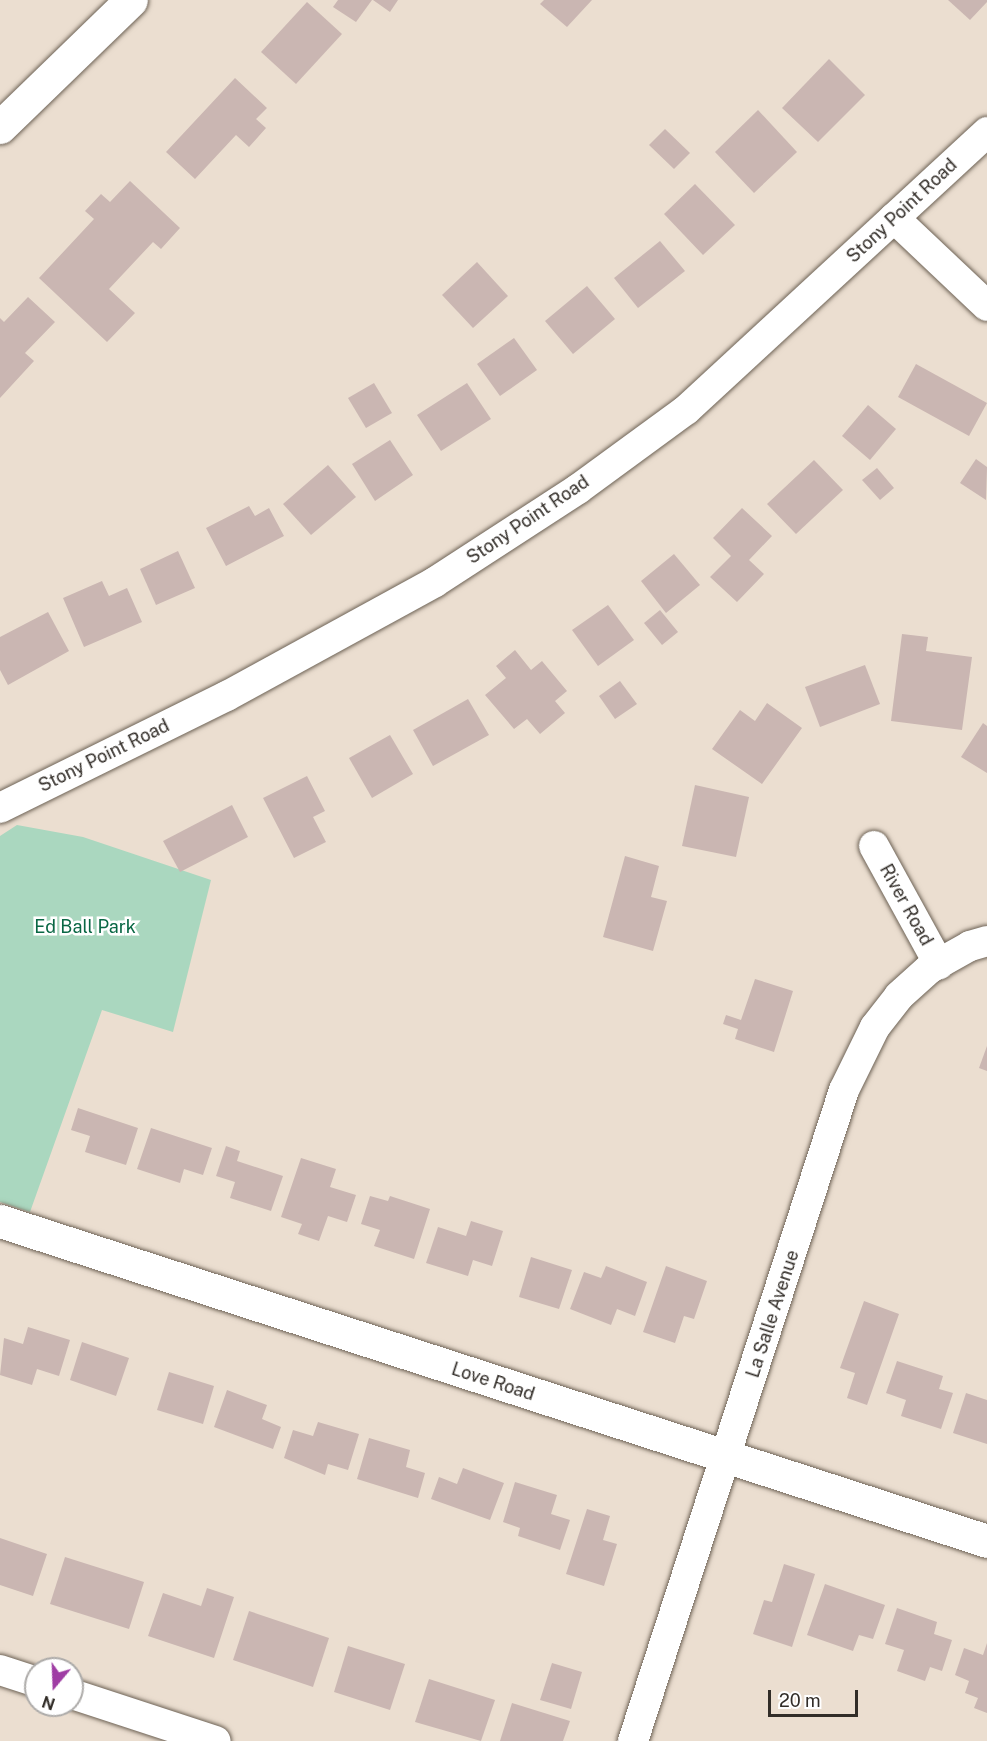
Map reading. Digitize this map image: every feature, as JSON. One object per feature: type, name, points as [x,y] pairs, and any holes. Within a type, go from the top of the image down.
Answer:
[{"type":"street","points":[[0,127],[131,0]]},
{"type":"street","name":"Stony Point Road","points":[[0,808],[227,696],[383,611],[435,582],[568,495],[686,410],[987,132]]},
{"type":"street","points":[[894,218],[987,306]]},
{"type":"street","name":"River Road","points":[[874,846],[939,964]]},
{"type":"street","name":"La Salle Avenue","points":[[633,1741],[727,1458],[844,1090],[875,1027],[899,996],[939,964],[987,941]]},
{"type":"street","name":"Love Road","points":[[0,1221],[987,1541]]},
{"type":"street","points":[[0,1670],[24,1678]]},
{"type":"street","points":[[84,1698],[216,1741]]},
{"type":"green space","name":"Ed Ball Park","points":[[17,825],[83,837],[211,880],[173,1032],[102,1010],[30,1212],[0,1202],[0,836]]},
{"type":"building","points":[[338,0],[372,0],[356,22],[333,7]]},
{"type":"building","points":[[373,0],[398,0],[390,12]]},
{"type":"building","points":[[544,0],[592,0],[567,27],[540,4]]},
{"type":"building","points":[[948,0],[987,0],[987,2],[970,20]]},
{"type":"building","points":[[307,2],[342,34],[296,84],[261,52]]},
{"type":"building","points":[[829,59],[865,95],[818,142],[782,108]]},
{"type":"building","points":[[235,78],[267,108],[256,119],[266,128],[249,147],[236,135],[195,179],[166,152]]},
{"type":"building","points":[[758,110],[797,152],[754,193],[715,152]]},
{"type":"building","points":[[665,129],[690,153],[674,169],[649,145]]},
{"type":"building","points":[[130,181],[180,228],[161,249],[153,242],[109,289],[135,313],[107,342],[39,278],[94,219],[85,211],[101,194],[110,202]]},
{"type":"building","points":[[695,184],[735,225],[703,255],[664,214]]},
{"type":"building","points":[[660,241],[685,271],[638,308],[614,278]]},
{"type":"building","points":[[477,262],[508,296],[473,328],[442,295]]},
{"type":"building","points":[[587,286],[615,319],[573,354],[545,321]]},
{"type":"building","points":[[28,297],[55,322],[25,353],[34,361],[0,398],[0,318],[4,322]]},
{"type":"building","points":[[514,338],[537,370],[500,396],[477,364]]},
{"type":"building","points":[[916,364],[987,403],[969,436],[898,397]]},
{"type":"building","points":[[374,383],[392,413],[366,428],[348,398]]},
{"type":"building","points":[[467,383],[491,419],[441,451],[417,415]]},
{"type":"building","points":[[868,405],[896,429],[870,460],[842,436]]},
{"type":"building","points":[[390,440],[413,475],[375,501],[352,464]]},
{"type":"building","points":[[976,459],[987,467],[986,500],[960,483]]},
{"type":"building","points":[[814,460],[843,490],[796,534],[767,504]]},
{"type":"building","points":[[328,465],[356,497],[311,535],[283,504]]},
{"type":"building","points":[[877,468],[894,488],[880,500],[862,480]]},
{"type":"building","points":[[249,506],[255,516],[269,508],[284,536],[226,566],[206,528]]},
{"type":"building","points":[[742,508],[772,536],[749,560],[764,574],[737,602],[710,577],[731,556],[713,538]]},
{"type":"building","points":[[178,551],[195,588],[156,605],[140,569]]},
{"type":"building","points":[[674,554],[700,585],[666,613],[641,581]]},
{"type":"building","points":[[102,581],[109,596],[127,588],[142,622],[84,647],[63,598]]},
{"type":"building","points":[[608,605],[634,640],[598,666],[572,630]]},
{"type":"building","points":[[660,610],[678,632],[662,645],[644,623]]},
{"type":"building","points":[[48,612],[69,651],[8,685],[0,670],[0,637]]},
{"type":"building","points":[[902,634],[928,637],[926,651],[972,657],[962,730],[891,721]]},
{"type":"building","points":[[515,650],[531,670],[542,661],[567,691],[555,701],[565,713],[540,734],[527,719],[514,729],[485,695],[506,678],[496,666]]},
{"type":"building","points":[[865,665],[880,704],[820,727],[805,687]]},
{"type":"building","points":[[620,681],[637,704],[615,719],[599,696]]},
{"type":"building","points":[[468,699],[489,735],[433,766],[413,730]]},
{"type":"building","points":[[767,703],[802,728],[762,784],[712,749],[740,710],[755,721]]},
{"type":"building","points":[[983,723],[987,726],[987,773],[961,757]]},
{"type":"building","points":[[390,735],[413,774],[372,798],[349,758]]},
{"type":"building","points":[[307,776],[325,811],[313,817],[326,842],[294,858],[263,798]]},
{"type":"building","points":[[695,785],[749,797],[736,857],[682,846]]},
{"type":"building","points":[[232,805],[248,837],[180,872],[163,841]]},
{"type":"building","points":[[625,856],[659,866],[651,897],[667,901],[653,951],[603,937]]},
{"type":"building","points":[[755,979],[793,991],[774,1052],[735,1039],[738,1029],[723,1024],[726,1015],[741,1020]]},
{"type":"building","points":[[987,1046],[987,1071],[979,1068]]},
{"type":"building","points":[[78,1108],[138,1128],[126,1165],[85,1152],[90,1136],[71,1130]]},
{"type":"building","points":[[151,1128],[212,1148],[203,1175],[184,1169],[180,1183],[137,1169]]},
{"type":"building","points":[[226,1146],[240,1151],[237,1161],[283,1176],[271,1211],[230,1198],[235,1182],[216,1176]]},
{"type":"building","points":[[301,1158],[336,1169],[330,1187],[356,1195],[347,1222],[328,1216],[319,1241],[298,1234],[302,1224],[281,1217]]},
{"type":"building","points":[[370,1196],[388,1201],[390,1196],[430,1209],[414,1259],[374,1246],[380,1230],[361,1224]]},
{"type":"building","points":[[471,1221],[503,1231],[492,1266],[473,1260],[468,1276],[426,1263],[438,1227],[466,1236]]},
{"type":"building","points":[[531,1257],[572,1270],[559,1309],[519,1297]]},
{"type":"building","points":[[606,1266],[647,1282],[635,1316],[617,1309],[611,1325],[570,1309],[584,1272],[601,1278]]},
{"type":"building","points":[[666,1266],[707,1281],[694,1319],[684,1316],[675,1343],[643,1332]]},
{"type":"building","points":[[864,1301],[899,1314],[867,1405],[847,1398],[855,1373],[840,1368]]},
{"type":"building","points":[[28,1327],[70,1340],[59,1376],[37,1369],[32,1385],[0,1375],[4,1338],[23,1344]]},
{"type":"building","points":[[82,1342],[129,1358],[116,1396],[70,1380]]},
{"type":"building","points":[[897,1361],[943,1376],[939,1389],[953,1393],[941,1429],[901,1416],[906,1400],[886,1393]]},
{"type":"building","points":[[169,1372],[214,1386],[203,1424],[157,1410]]},
{"type":"building","points":[[227,1390],[267,1405],[262,1419],[281,1427],[273,1449],[214,1427]]},
{"type":"building","points":[[966,1393],[987,1400],[987,1444],[953,1433]]},
{"type":"building","points":[[318,1422],[359,1434],[348,1470],[328,1464],[325,1475],[284,1458],[293,1430],[313,1436]]},
{"type":"building","points":[[369,1438],[410,1450],[406,1467],[425,1473],[418,1498],[357,1479]]},
{"type":"building","points":[[463,1468],[504,1483],[490,1520],[431,1499],[439,1477],[457,1484]]},
{"type":"building","points":[[515,1482],[557,1495],[551,1514],[570,1520],[560,1550],[518,1536],[520,1528],[503,1522]]},
{"type":"building","points":[[587,1509],[610,1516],[603,1540],[617,1544],[604,1586],[566,1574]]},
{"type":"building","points":[[0,1538],[47,1554],[33,1596],[0,1585]]},
{"type":"building","points":[[65,1557],[144,1582],[129,1629],[50,1604]]},
{"type":"building","points":[[784,1564],[815,1574],[792,1647],[753,1634],[764,1600],[772,1602]]},
{"type":"building","points":[[825,1584],[885,1605],[873,1639],[859,1635],[853,1651],[807,1635]]},
{"type":"building","points":[[207,1588],[234,1597],[214,1658],[148,1636],[163,1593],[201,1606]]},
{"type":"building","points":[[897,1608],[937,1622],[934,1634],[952,1640],[942,1671],[930,1667],[925,1681],[897,1671],[904,1650],[885,1644]]},
{"type":"building","points":[[249,1611],[329,1638],[313,1687],[233,1660]]},
{"type":"building","points":[[987,1643],[987,1713],[974,1708],[978,1698],[965,1693],[969,1681],[955,1675],[964,1648],[983,1655]]},
{"type":"building","points":[[348,1646],[405,1664],[390,1710],[334,1692]]},
{"type":"building","points":[[552,1663],[582,1672],[571,1709],[540,1700]]},
{"type":"building","points":[[429,1679],[495,1700],[481,1741],[415,1722]]},
{"type":"building","points":[[512,1703],[570,1721],[563,1741],[500,1741]]}]
